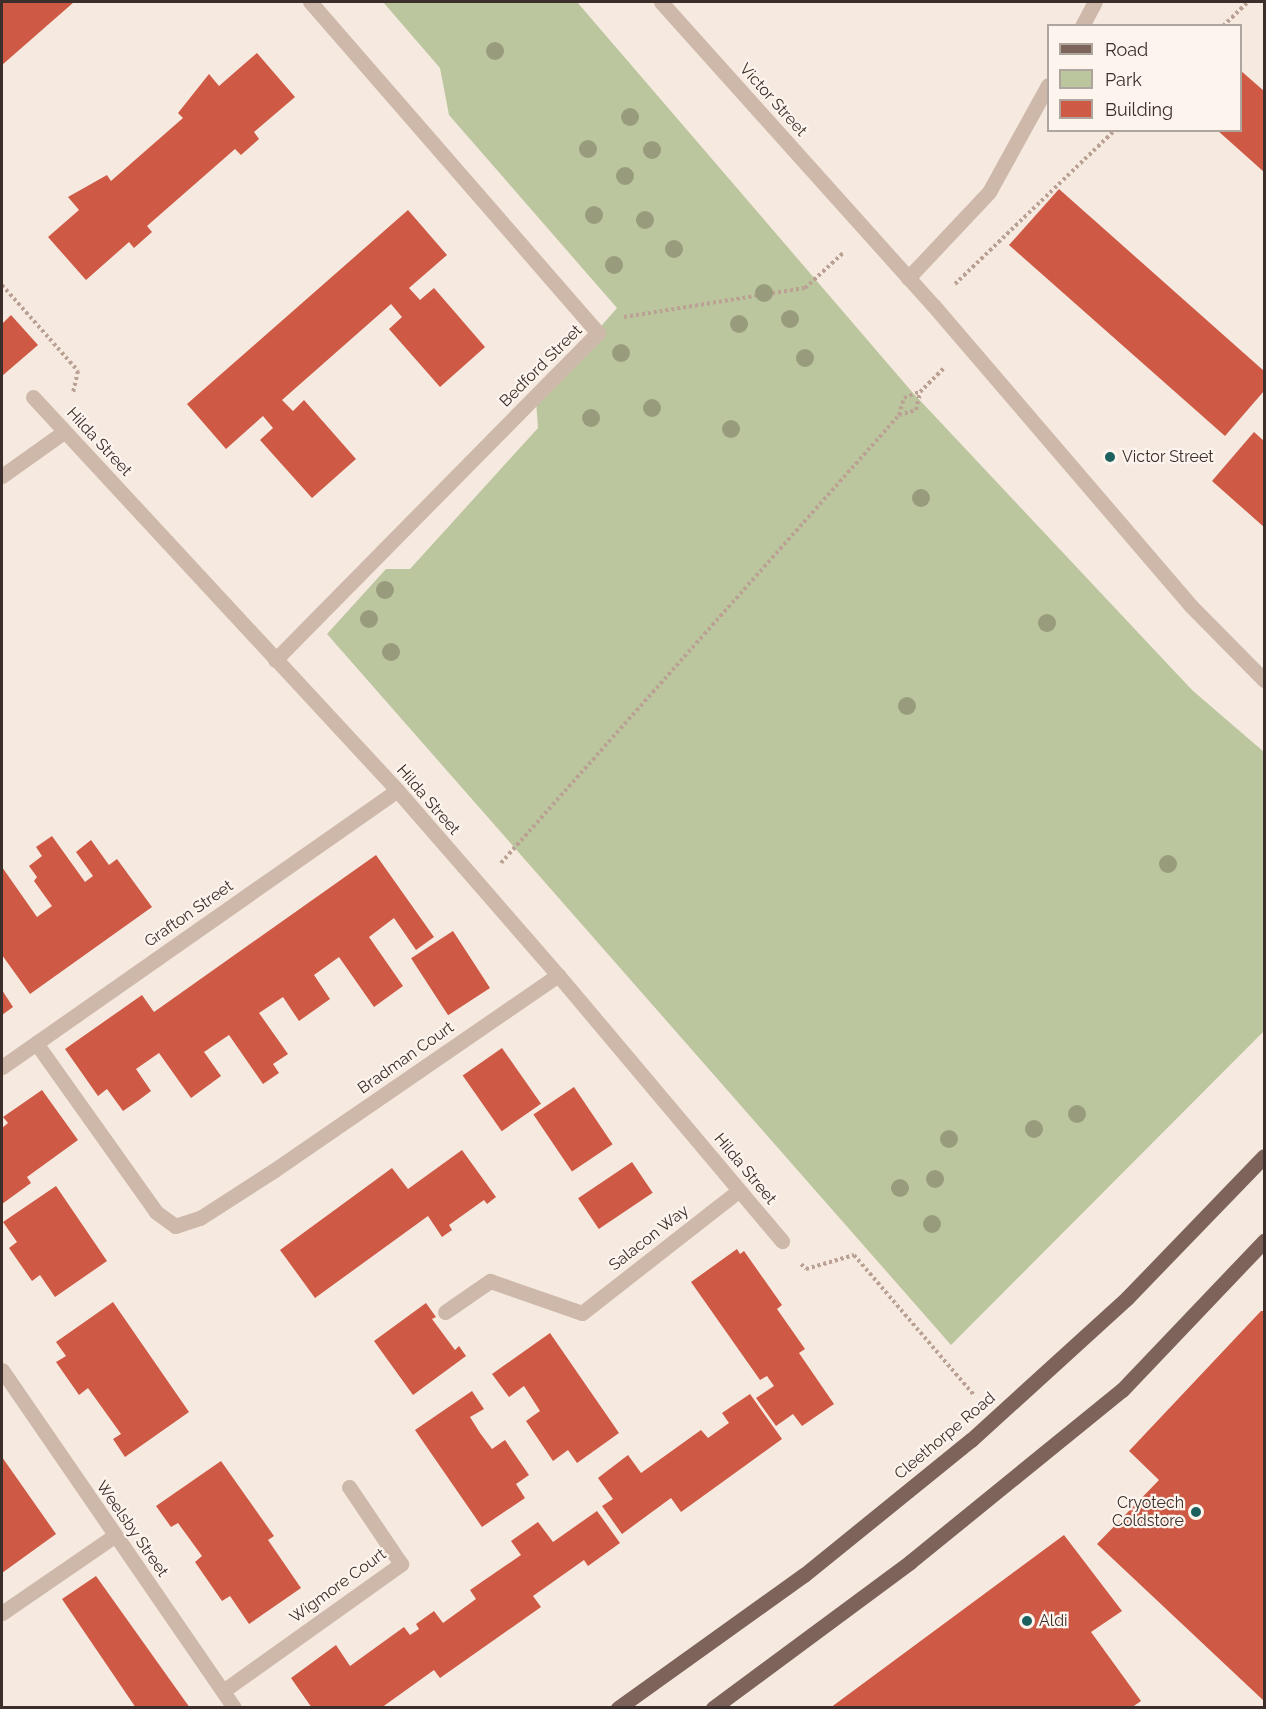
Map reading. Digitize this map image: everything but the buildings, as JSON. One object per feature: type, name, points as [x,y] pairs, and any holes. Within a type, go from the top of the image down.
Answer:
[{"type":"main road","name":"Cleethorpe Road","points":[[618,1707],[804,1575],[994,1419],[1127,1298],[1264,1156]]},
{"type":"main road","points":[[713,1707],[910,1562],[1122,1390],[1264,1241]]},
{"type":"street","name":"Bedford Street","points":[[275,660],[598,333],[310,2]]},
{"type":"street","name":"Victor Street","points":[[661,2],[933,305],[1191,606],[1264,680]]},
{"type":"street","points":[[1083,24],[1095,2]]},
{"type":"street","points":[[908,278],[989,192],[1047,87]]},
{"type":"street","name":"Hilda Street","points":[[33,397],[397,790],[558,975],[738,1191],[782,1240]]},
{"type":"street","points":[[2,476],[64,432]]},
{"type":"street","name":"Grafton Street","points":[[2,1067],[397,790]]},
{"type":"street","name":"Bradman Court","points":[[36,1043],[156,1212],[175,1226],[200,1218],[242,1188],[273,1171],[558,975]]},
{"type":"street","name":"Salacon Way","points":[[445,1312],[490,1281],[582,1313],[738,1191]]},
{"type":"street","name":"Weelsby Street","points":[[2,1370],[114,1536],[234,1707]]},
{"type":"street","name":"Wigmore Court","points":[[223,1691],[401,1564],[349,1487]]},
{"type":"street","points":[[2,1613],[114,1536]]},
{"type":"path","points":[[1225,24],[1248,2]]},
{"type":"path","points":[[933,305],[1112,132]]},
{"type":"path","points":[[588,322],[806,288],[866,232]]},
{"type":"path","points":[[2,285],[78,371],[64,432]]},
{"type":"path","points":[[480,887],[899,415],[904,398],[920,392],[967,345]]},
{"type":"path","points":[[899,415],[916,410],[920,392]]},
{"type":"path","points":[[782,1240],[806,1269],[854,1255],[994,1419]]},
{"type":"green space","points":[[383,2],[577,2],[913,393],[1192,690],[1264,752],[1264,1031],[951,1345],[327,634],[386,569],[410,569],[538,428],[536,400],[617,308],[449,115],[440,68]]},
{"type":"place","name":"Victor Street","points":[[1110,457]]},
{"type":"place","name":"Cryotech Coldstore","points":[[1196,1512]]},
{"type":"place","name":"Aldi","points":[[1027,1621]]}]
